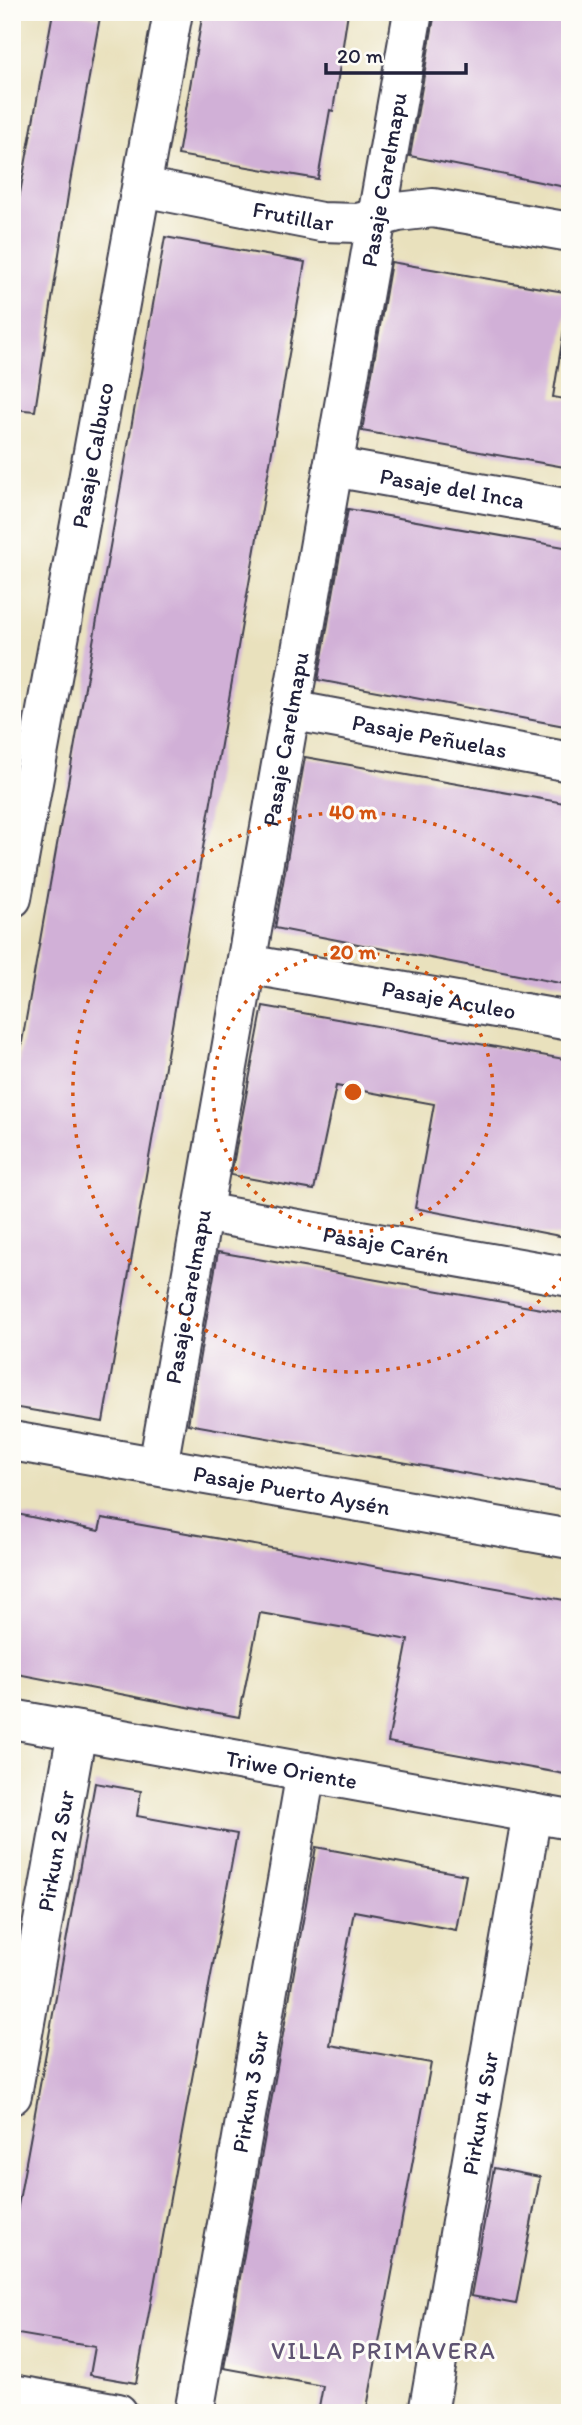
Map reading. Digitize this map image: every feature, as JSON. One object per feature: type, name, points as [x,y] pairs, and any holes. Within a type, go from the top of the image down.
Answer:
[{"type":"street","name":"Pasaje Calbuco","points":[[12,898],[173,12]]},
{"type":"street","name":"Pasaje Carelmapu","points":[[158,1466],[413,12]]},
{"type":"street","name":"Frutillar","points":[[142,187],[321,222],[358,223],[398,212],[433,208],[570,232]]},
{"type":"street","name":"Pasaje del Inca","points":[[333,467],[570,509]]},
{"type":"street","name":"Pasaje Peñuelas","points":[[290,710],[570,762]]},
{"type":"street","name":"Pasaje Aculeo","points":[[246,964],[570,1021]]},
{"type":"street","name":"Pasaje Carén","points":[[202,1212],[570,1277]]},
{"type":"street","name":"Pasaje Puerto Aysén","points":[[12,1441],[570,1538]]},
{"type":"street","name":"Triwe Oriente","points":[[12,1719],[570,1820]]},
{"type":"street","name":"Pirkun 2 Sur","points":[[12,2095],[77,1731]]},
{"type":"street","name":"Pirkun 3 Sur","points":[[194,2413],[306,1772]]},
{"type":"street","name":"Pirkun 4 Sur","points":[[428,2413],[532,1813]]},
{"type":"street","points":[[12,2394],[118,2413]]},
{"type":"building","points":[[53,12],[100,17],[70,182],[35,411],[12,409],[12,237]]},
{"type":"building","points":[[203,12],[348,12],[333,111],[330,110],[318,179],[178,155]]},
{"type":"building","points":[[435,12],[570,12],[570,188],[410,156]]},
{"type":"building","points":[[165,237],[305,262],[103,1422],[12,1407],[12,1098]]},
{"type":"building","points":[[391,262],[570,293],[553,397],[570,400],[570,468],[362,431]]},
{"type":"building","points":[[348,509],[570,548],[570,727],[318,680]]},
{"type":"building","points":[[305,757],[570,804],[570,985],[275,928]]},
{"type":"building","points":[[263,1006],[570,1060],[570,1238],[415,1208],[434,1104],[336,1086],[314,1190],[231,1175]]},
{"type":"building","points":[[218,1252],[570,1314],[570,1492],[188,1424]]},
{"type":"building","points":[[12,1513],[99,1531],[102,1518],[570,1601],[570,1775],[388,1742],[408,1640],[345,1628],[260,1613],[239,1717],[12,1673]]},
{"type":"building","points":[[95,1783],[141,1791],[137,1816],[237,1834],[136,2383],[90,2375],[95,2347],[12,2333],[12,2239]]},
{"type":"building","points":[[316,1847],[466,1875],[456,1930],[354,1911],[330,2045],[431,2063],[366,2413],[318,2413],[323,2386],[224,2368]]},
{"type":"building","points":[[494,2168],[540,2177],[516,2304],[471,2296]]},
{"type":"district","name":"VILLA PRIMAVERA","points":[[384,2350]]}]
